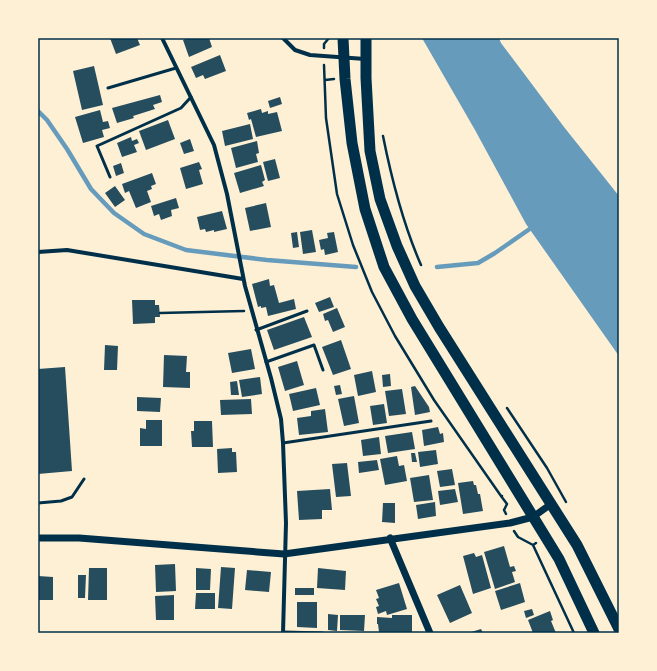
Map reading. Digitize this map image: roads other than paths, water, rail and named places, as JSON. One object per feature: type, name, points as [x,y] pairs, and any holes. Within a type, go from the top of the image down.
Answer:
[{"type":"highway","points":[[343,38],[345,78],[352,143],[365,209],[384,267],[412,319],[559,559],[594,633]]},
{"type":"highway","points":[[366,38],[366,72],[370,151],[380,199],[397,246],[415,286],[439,328],[577,545],[619,629]]},
{"type":"street","points":[[162,38],[214,145],[227,194],[243,279],[281,419],[286,523],[283,632]]},
{"type":"street","points":[[283,38],[295,50],[317,56],[366,59]]},
{"type":"street","points":[[38,252],[67,250],[243,279]]},
{"type":"street","points":[[38,538],[79,538],[284,554],[390,538],[510,523],[533,517],[551,504]]},
{"type":"street","points":[[390,538],[430,633]]},
{"type":"lane","points":[[108,88],[176,68]]},
{"type":"lane","points":[[110,177],[97,146],[181,108],[190,97]]},
{"type":"lane","points":[[256,330],[307,311]]},
{"type":"lane","points":[[266,362],[314,345],[323,370]]},
{"type":"lane","points":[[283,443],[430,422]]},
{"type":"lane","points":[[38,503],[61,501],[72,497],[84,479]]},
{"type":"lane","points":[[283,632],[323,633]]},
{"type":"water","points":[[422,38],[499,38],[501,43],[564,127],[619,196],[619,356],[526,224],[475,130]]},
{"type":"waterway","points":[[38,111],[47,120],[67,149],[91,189],[114,213],[144,234],[186,250],[267,260],[356,267]]},
{"type":"waterway","points":[[437,267],[478,263],[534,226]]}]
